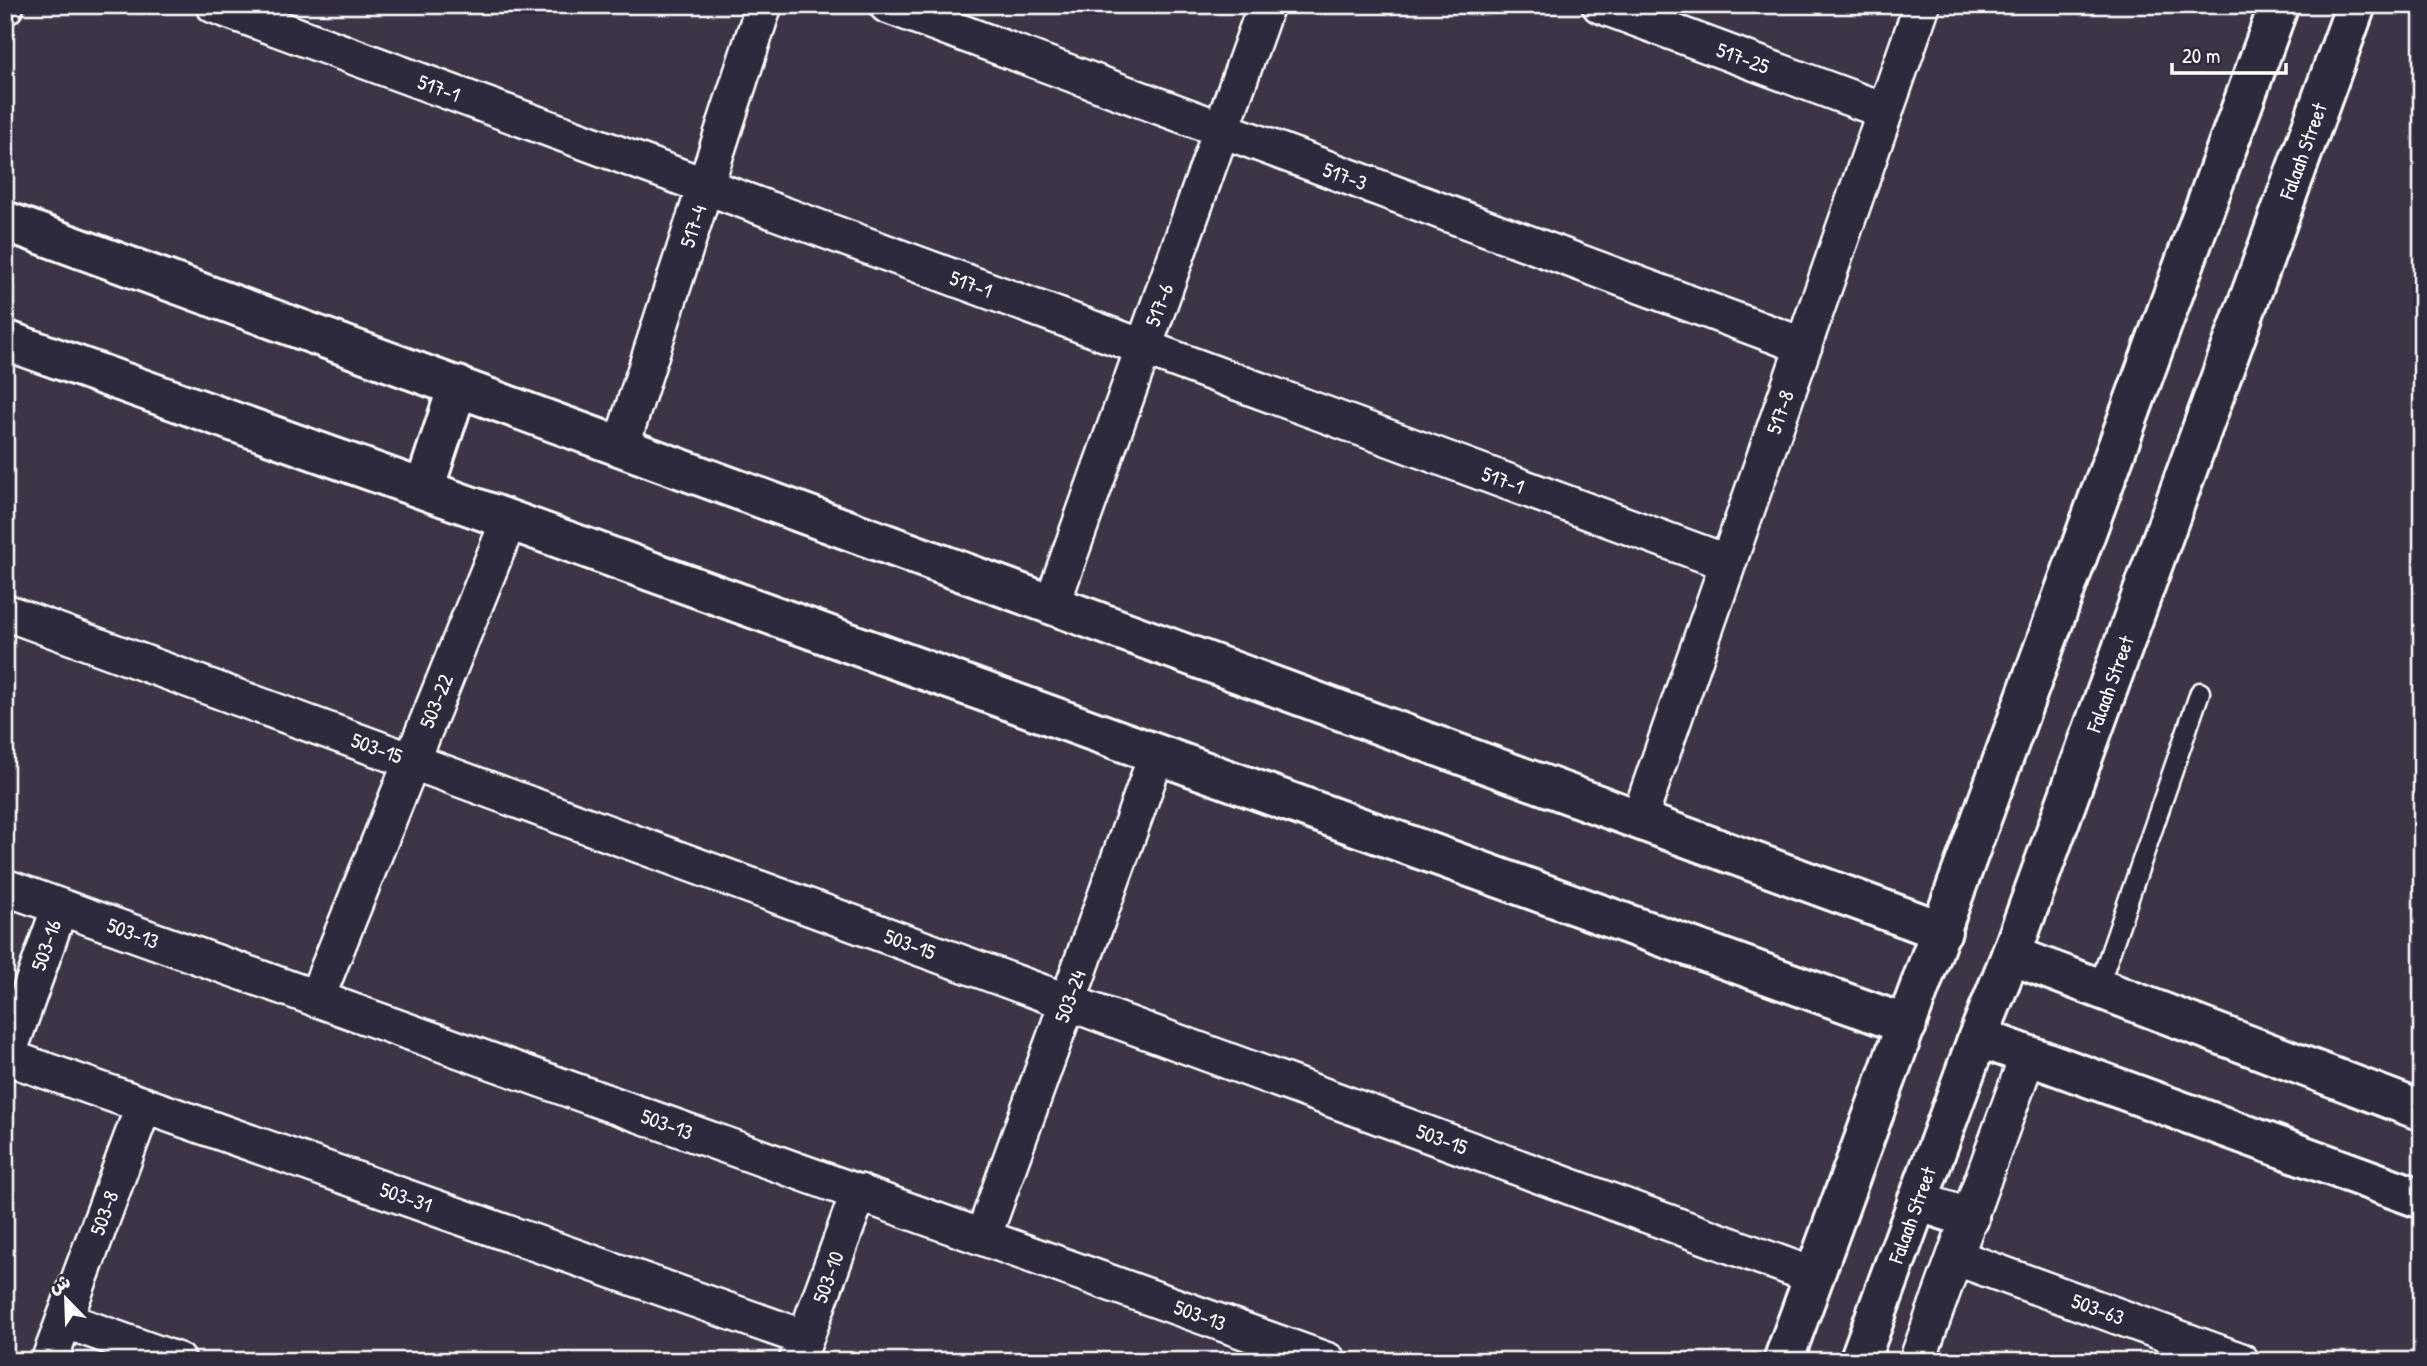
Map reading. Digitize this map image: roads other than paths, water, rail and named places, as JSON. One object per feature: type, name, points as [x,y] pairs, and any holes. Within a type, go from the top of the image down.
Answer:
[{"type":"street","name":"517-1","points":[[214,5],[1728,562]]},
{"type":"street","name":"517-4","points":[[621,446],[764,5]]},
{"type":"street","name":"517-3","points":[[887,5],[1804,346]]},
{"type":"street","name":"517-6","points":[[1052,604],[1266,5]]},
{"type":"street","name":"517-25","points":[[1600,5],[1885,111]]},
{"type":"street","name":"517-8","points":[[1639,820],[1922,5]]},
{"type":"street","points":[[1783,1361],[2279,5]]},
{"type":"street","name":"Falaah Street","points":[[1859,1361],[1978,1037],[2011,955],[2356,5]]},
{"type":"street","points":[[5,221],[1941,931]]},
{"type":"street","points":[[5,340],[1907,1025]]},
{"type":"street","points":[[424,489],[458,386]]},
{"type":"street","name":"503-22","points":[[316,999],[509,520]]},
{"type":"street","name":"503-15","points":[[5,612],[1814,1276]]},
{"type":"street","name":"503-24","points":[[983,1237],[1157,754]]},
{"type":"street","name":"503-13","points":[[5,887],[1328,1361]]},
{"type":"street","name":"503-16","points":[[6,1059],[60,907]]},
{"type":"street","points":[[2011,955],[2422,1111]]},
{"type":"street","points":[[1978,1037],[2422,1199]]},
{"type":"street","points":[[1917,1361],[2028,1055]]},
{"type":"street","name":"503-31","points":[[6,1059],[144,1105],[801,1350]]},
{"type":"street","name":"503-8","points":[[49,1361],[144,1105]]},
{"type":"street","name":"503-10","points":[[801,1350],[859,1192]]},
{"type":"street","points":[[1917,1200],[1969,1218]]},
{"type":"street","name":"503-63","points":[[1955,1256],[2241,1361]]},
{"type":"street","points":[[64,1320],[178,1361]]},
{"type":"lane","points":[[2098,988],[2200,692]]}]
